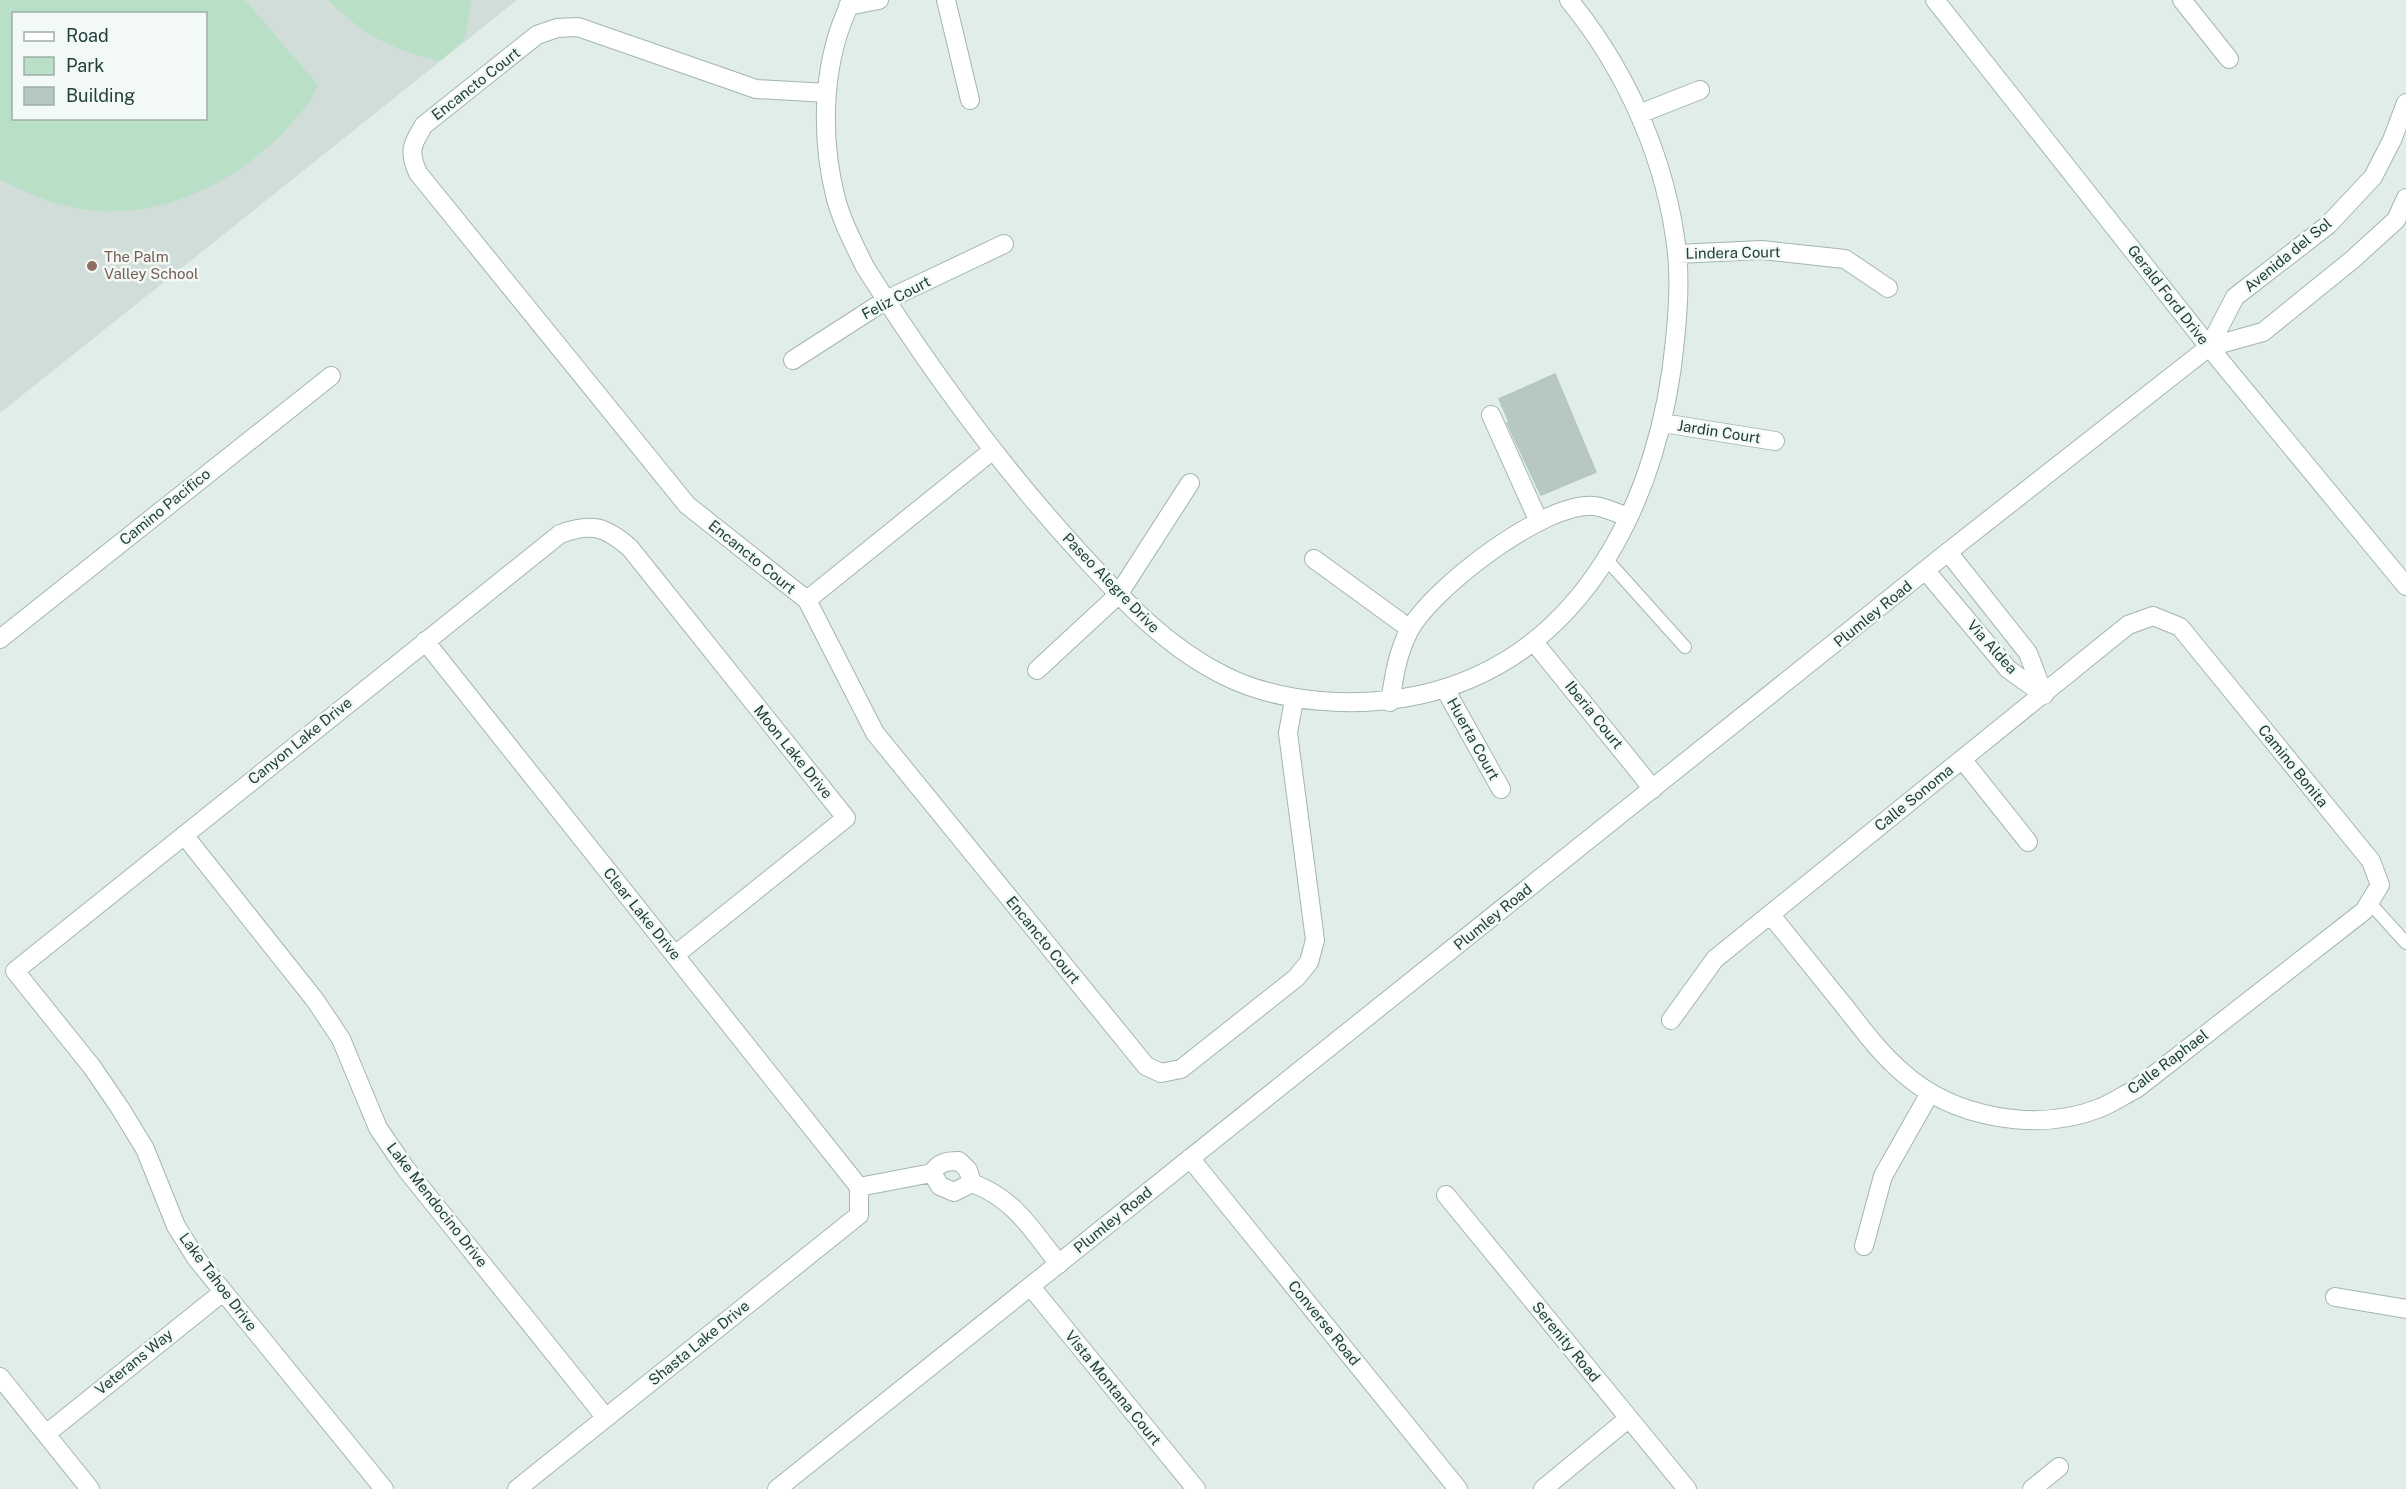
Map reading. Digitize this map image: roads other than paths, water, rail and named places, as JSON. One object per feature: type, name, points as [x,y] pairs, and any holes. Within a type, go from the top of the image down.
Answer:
[{"type":"street","points":[[850,3],[879,0]]},
{"type":"street","points":[[946,0],[970,100]]},
{"type":"street","name":"Paseo Alegre Drive","points":[[850,3],[837,37],[827,93],[827,153],[835,197],[849,235],[886,300],[993,450],[1061,532],[1119,595],[1153,629],[1194,659],[1252,688],[1294,700],[1390,702],[1446,689],[1494,669],[1534,642],[1569,610],[1607,560],[1629,517],[1647,474],[1663,423],[1672,378],[1677,320],[1677,254],[1657,161],[1639,114],[1615,66],[1569,0]]},
{"type":"street","name":"Gerald Ford Drive","points":[[1935,0],[2210,347],[2406,586]]},
{"type":"street","points":[[2182,0],[2229,59]]},
{"type":"street","name":"Encancto Court","points":[[827,93],[756,89],[579,27],[557,28],[537,35],[424,125],[413,142],[411,158],[418,173],[687,505],[807,600],[875,733],[1146,1066],[1161,1073],[1182,1069],[1296,978],[1309,962],[1315,940],[1288,733],[1294,700]]},
{"type":"street","points":[[1639,114],[1700,90]]},
{"type":"street","name":"Avenida del Sol","points":[[2210,347],[2235,297],[2328,225],[2373,177],[2392,140],[2406,103]]},
{"type":"street","points":[[2210,347],[2263,332],[2352,260],[2396,220],[2406,198]]},
{"type":"street","name":"Feliz Court","points":[[793,360],[886,300],[1004,244]]},
{"type":"street","name":"Lindera Court","points":[[1677,254],[1762,250],[1845,259],[1888,288]]},
{"type":"street","name":"Plumley Road","points":[[777,1489],[1948,552],[2210,347]]},
{"type":"street","name":"Camino Pacifico","points":[[0,639],[331,376]]},
{"type":"street","points":[[1491,415],[1539,522]]},
{"type":"street","name":"Jardin Court","points":[[1663,423],[1775,441]]},
{"type":"street","points":[[807,600],[993,450]]},
{"type":"street","points":[[1037,670],[1119,595],[1191,483]]},
{"type":"street","points":[[1390,702],[1398,655],[1410,629],[1435,598],[1498,544],[1539,522],[1564,512],[1593,506],[1629,517]]},
{"type":"street","name":"Canyon Lake Drive","points":[[15,971],[560,534],[575,528],[593,527]]},
{"type":"street","name":"Moon Lake Drive","points":[[593,527],[612,533],[630,548],[846,818],[675,955]]},
{"type":"street","name":"Via Aldea","points":[[1948,552],[2028,653],[2044,695]]},
{"type":"street","points":[[1314,559],[1410,629]]},
{"type":"street","name":"Via Aldea","points":[[1926,571],[2008,669],[2044,695]]},
{"type":"street","name":"Calle Sonoma","points":[[1671,1020],[1715,959],[2044,695],[2127,625],[2153,616],[2180,627]]},
{"type":"street","name":"Camino Bonita","points":[[2180,627],[2371,861],[2380,885],[2366,906]]},
{"type":"street","name":"Clear Lake Drive","points":[[425,641],[859,1187]]},
{"type":"street","name":"Iberia Court","points":[[1534,642],[1653,789]]},
{"type":"street","name":"Huerta Court","points":[[1446,689],[1500,789]]},
{"type":"street","points":[[1962,759],[2028,842]]},
{"type":"street","name":"Lake Mendocino Drive","points":[[184,835],[315,1000],[340,1039],[378,1128],[406,1169],[606,1418]]},
{"type":"street","name":"Calle Raphael","points":[[1770,914],[1876,1047],[1903,1073],[1930,1093],[1975,1113],[2021,1120],[2065,1117],[2099,1108],[2136,1089],[2366,906]]},
{"type":"street","name":"Lake Tahoe Drive","points":[[15,971],[92,1067],[120,1108],[145,1149],[176,1226],[196,1258],[384,1489]]},
{"type":"street","points":[[1864,1246],[1883,1176],[1930,1093]]},
{"type":"street","name":"Converse Road","points":[[1190,1158],[1458,1489]]},
{"type":"street","points":[[859,1187],[932,1173],[936,1166],[947,1161],[959,1161],[968,1170],[972,1183]]},
{"type":"street","points":[[932,1173],[940,1186],[954,1192],[972,1183],[992,1190],[1010,1203],[1059,1264]]},
{"type":"street","name":"Shasta Lake Drive","points":[[517,1489],[860,1215],[859,1187]]},
{"type":"street","name":"Serenity Road","points":[[1446,1195],[1687,1489]]},
{"type":"street","name":"Vista Montana Court","points":[[1031,1287],[1196,1489]]},
{"type":"street","name":"Veterans Way","points":[[46,1434],[223,1292]]},
{"type":"street","points":[[2335,1297],[2406,1309]]},
{"type":"street","points":[[0,1377],[90,1489]]},
{"type":"street","points":[[1543,1489],[1629,1418]]},
{"type":"street","points":[[2032,1489],[2059,1467]]},
{"type":"lane","points":[[1607,560],[1685,646]]},
{"type":"lane","points":[[2366,906],[2391,924],[2406,943]]},
{"type":"place","name":"The Palm Valley School","points":[[92,266]]}]
